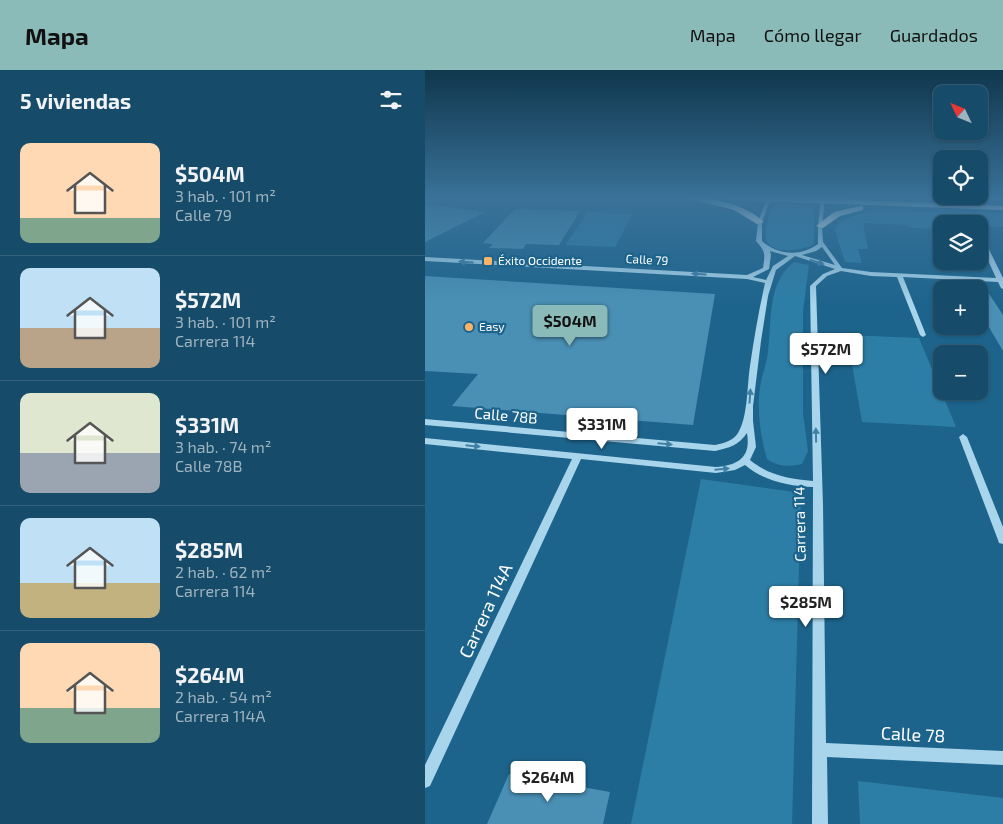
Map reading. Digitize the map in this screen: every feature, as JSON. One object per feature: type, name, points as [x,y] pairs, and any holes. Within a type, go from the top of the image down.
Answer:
[{"type":"street","points":[[759,233],[759,241],[767,248],[794,254],[841,269],[899,275],[1001,280]]},
{"type":"street","points":[[820,233],[821,242],[841,269]]},
{"type":"street","points":[[425,440],[716,470],[737,466],[745,460],[751,451],[753,438],[749,418],[750,391],[769,282],[777,266],[794,254],[813,251],[821,242]]},
{"type":"street","points":[[747,276],[766,269],[767,248]]},
{"type":"street","points":[[988,253],[1003,287]]},
{"type":"street","name":"Calle 79","points":[[425,259],[747,276],[769,282]]},
{"type":"street","name":"Carrera 114","points":[[820,824],[813,286],[825,276],[841,269]]},
{"type":"street","points":[[899,275],[923,335]]},
{"type":"street","name":"Calle 78B","points":[[425,422],[715,448],[737,441],[743,434],[749,418]]},
{"type":"street","points":[[963,437],[1003,540]]},
{"type":"street","name":"Carrera 114A","points":[[425,781],[578,456]]},
{"type":"street","points":[[745,460],[756,470],[772,478],[790,483],[817,484]]},
{"type":"street","name":"Calle 78","points":[[820,750],[1003,758]]},
{"type":"shaded area","points":[[573,233],[622,233],[615,247],[565,245]]},
{"type":"shaded area","points":[[766,233],[814,233],[813,245],[794,250],[773,248],[766,239]]},
{"type":"shaded area","points":[[836,233],[865,233],[868,249],[858,249],[862,263],[845,262]]},
{"type":"shaded area","points":[[794,262],[809,265],[803,311],[803,413],[808,451],[802,464],[788,466],[776,464],[767,459],[762,440],[759,401],[775,291],[785,270]]},
{"type":"shaded area","points":[[847,335],[919,338],[933,372],[933,400],[945,400],[956,427],[862,422]]},
{"type":"shaded area","points":[[701,479],[801,493],[792,824],[631,824]]},
{"type":"shaded area","points":[[858,781],[1003,798],[1003,824],[860,824]]},
{"type":"building","points":[[425,233],[443,233],[425,242]]},
{"type":"building","points":[[492,233],[566,233],[559,245],[526,244],[523,249],[489,248],[493,244],[483,243]]},
{"type":"building","points":[[425,276],[715,294],[693,425],[452,406],[478,374],[425,371]]},
{"type":"building","points":[[988,292],[1003,315],[1003,351],[988,325]]},
{"type":"building","points":[[509,774],[610,792],[603,824],[487,824]]},
{"type":"place","name":"Éxito Occidente","points":[[488,261]]},
{"type":"place","name":"Easy","points":[[469,327]]}]
